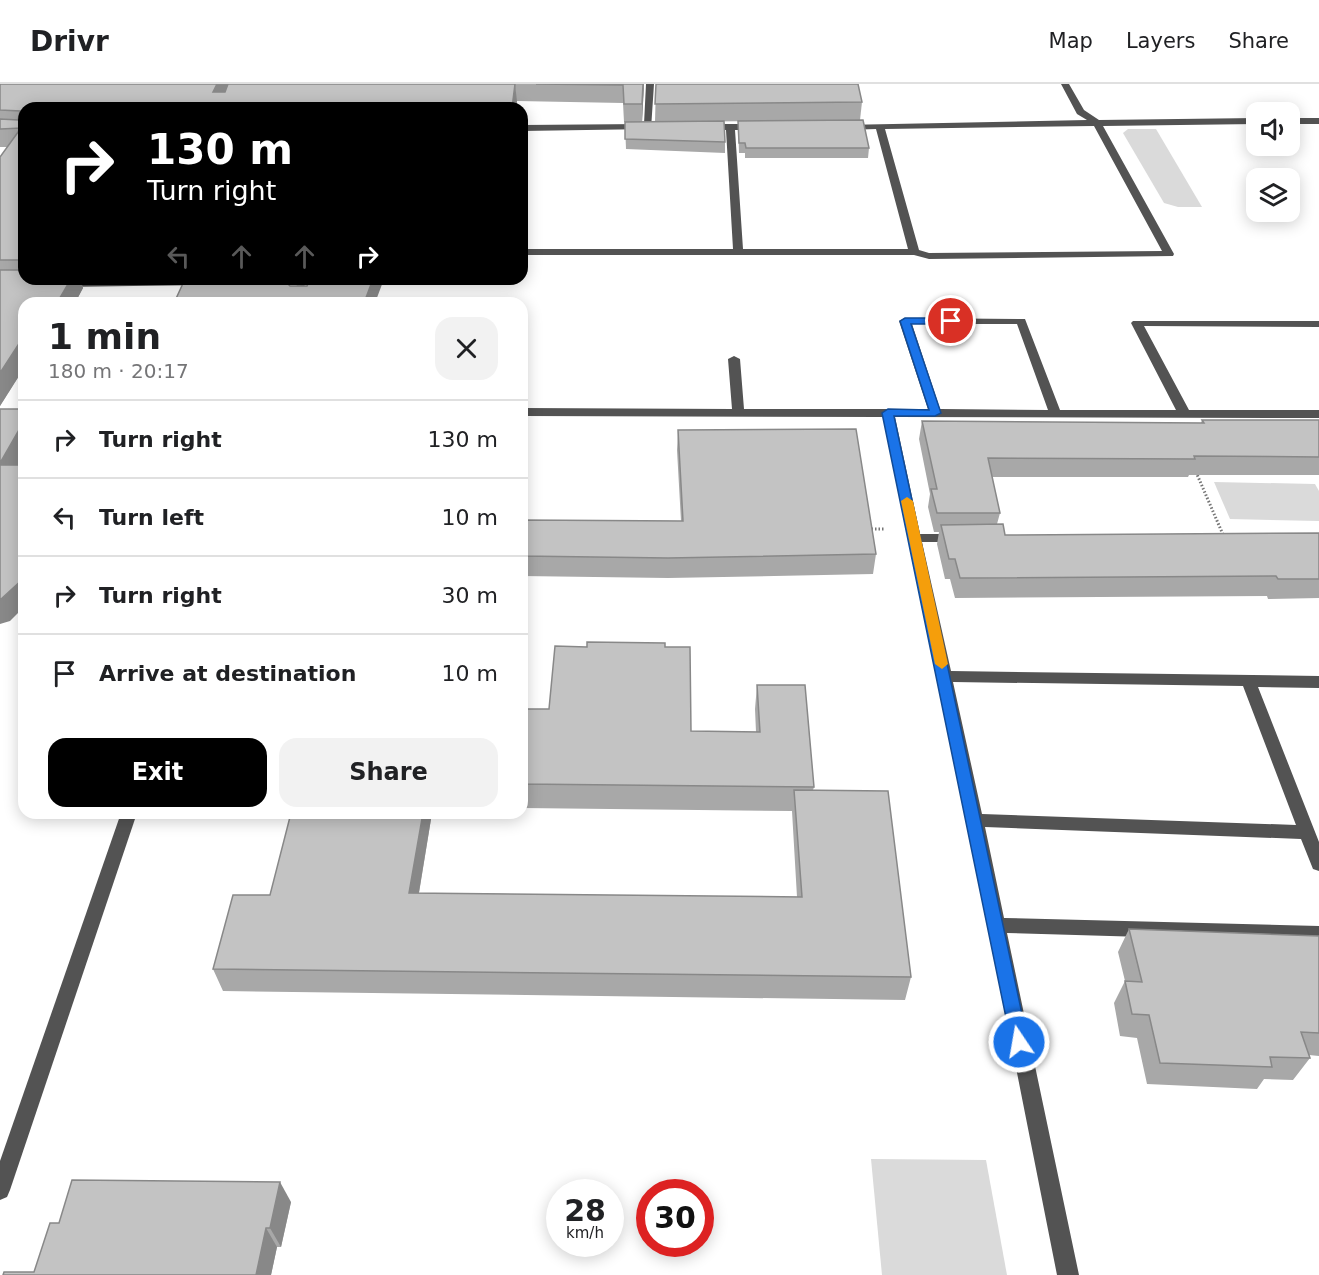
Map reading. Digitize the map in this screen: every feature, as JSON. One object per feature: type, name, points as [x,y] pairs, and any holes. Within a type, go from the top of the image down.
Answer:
[{"type":"street","points":[[648,127],[650,84]]},
{"type":"street","points":[[528,252],[914,252],[929,256],[1169,254],[1097,123],[1085,118],[1080,112],[1065,84]]},
{"type":"street","points":[[1300,121],[1319,121]]},
{"type":"street","points":[[834,127],[1246,122]]},
{"type":"street","points":[[528,128],[660,127]]},
{"type":"street","points":[[695,127],[765,127]]},
{"type":"street","points":[[730,127],[738,252]]},
{"type":"street","points":[[880,127],[914,252]]},
{"type":"street","points":[[935,413],[905,321],[1021,321],[1054,413]]},
{"type":"street","points":[[1184,413],[1137,323],[1319,324]]},
{"type":"street","points":[[734,359],[738,412]]},
{"type":"street","points":[[528,412],[1319,414]]},
{"type":"street","points":[[888,413],[975,820],[1068,1275]]},
{"type":"street","points":[[915,538],[974,538]]},
{"type":"street","points":[[944,676],[1319,682]]},
{"type":"street","points":[[1248,681],[1319,864]]},
{"type":"street","points":[[0,1190],[127,819]]},
{"type":"street","points":[[975,820],[1306,832]]},
{"type":"street","points":[[995,925],[1319,934]]},
{"type":"path","points":[[1193,464],[1225,537]]},
{"type":"path","points":[[866,529],[890,529]]},
{"type":"shaded area","points":[[1128,129],[1156,129],[1202,207],[1178,207],[1164,203],[1123,133]]},
{"type":"shaded area","points":[[1214,482],[1315,484],[1319,491],[1319,521],[1230,519]]},
{"type":"shaded area","points":[[871,1159],[986,1160],[1007,1275],[882,1275]]},
{"type":"building","points":[[0,84],[217,84],[213,92],[225,92],[228,84],[515,84],[513,102],[18,102],[18,111],[0,110]]},
{"type":"building","points":[[536,84],[643,84],[642,104],[624,104],[623,85]]},
{"type":"building","points":[[656,84],[858,84],[862,102],[655,104]]},
{"type":"building","points":[[0,119],[18,120],[18,128],[0,129]]},
{"type":"building","points":[[863,120],[869,148],[746,148],[745,143],[739,143],[738,121]]},
{"type":"building","points":[[724,121],[725,142],[625,139],[625,122]]},
{"type":"building","points":[[18,132],[18,260],[0,260],[0,157]]},
{"type":"building","points":[[0,270],[18,270],[18,285],[68,285],[60,297],[18,297],[18,345],[0,373]]},
{"type":"building","points":[[182,285],[371,285],[366,297],[177,297]]},
{"type":"building","points":[[0,409],[18,409],[18,432],[0,463]]},
{"type":"building","points":[[1202,420],[1319,420],[1319,457],[988,458],[1000,513],[937,513],[931,489],[937,489],[922,421],[1204,423]]},
{"type":"building","points":[[856,429],[876,554],[668,558],[528,556],[528,520],[683,521],[678,430]]},
{"type":"building","points":[[0,465],[18,465],[18,584],[0,600]]},
{"type":"building","points":[[1003,524],[1005,535],[1319,533],[1319,579],[1278,579],[1276,576],[960,578],[955,559],[949,559],[941,525]]},
{"type":"building","points":[[587,642],[665,643],[665,647],[690,647],[691,731],[760,732],[757,685],[805,685],[814,787],[528,784],[528,709],[549,709],[555,646],[587,647]]},
{"type":"building","points":[[794,790],[888,791],[911,977],[213,969],[233,895],[270,895],[289,819],[422,819],[409,893],[802,897]]},
{"type":"building","points":[[1129,929],[1319,936],[1319,1033],[1301,1032],[1310,1058],[1270,1057],[1272,1067],[1160,1063],[1149,1015],[1132,1014],[1125,981],[1142,982]]},
{"type":"building","points":[[72,1180],[280,1182],[270,1228],[266,1228],[256,1275],[3,1275],[4,1272],[34,1272],[50,1223],[59,1223]]},
{"type":"slow traffic","points":[[907,501],[942,664]]},
{"type":"route","points":[[951,321],[905,321],[935,413],[888,413],[975,820],[1019,1042]]}]
